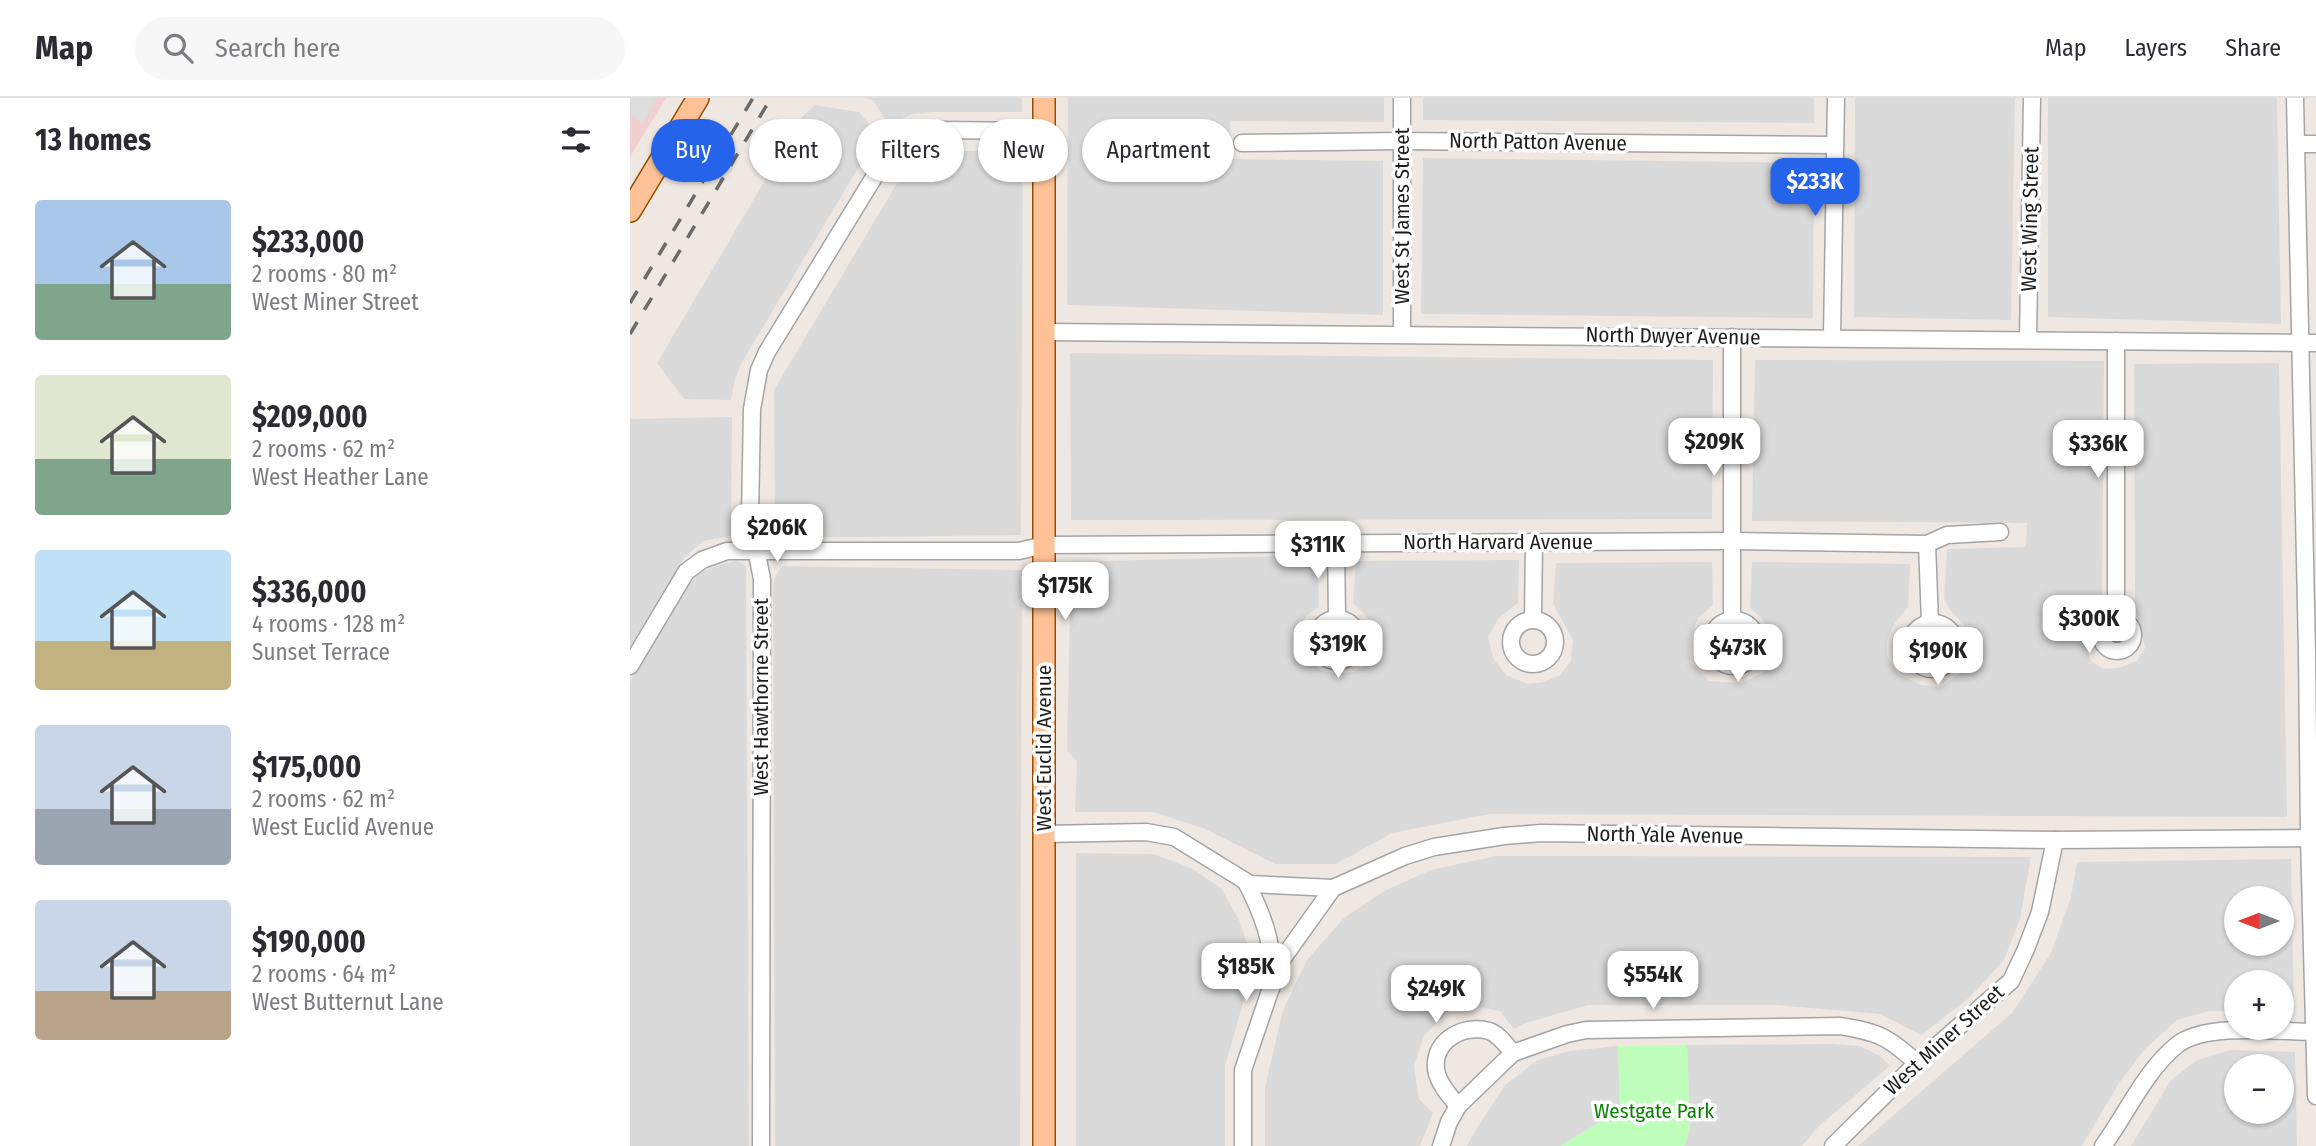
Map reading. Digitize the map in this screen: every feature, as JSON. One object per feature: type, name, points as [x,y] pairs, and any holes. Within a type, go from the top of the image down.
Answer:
[{"type":"main road","points":[[630,211],[698,98]]},
{"type":"main road","name":"West Euclid Avenue","points":[[1044,98],[1044,119]]},
{"type":"main road","name":"West Euclid Avenue","points":[[1044,182],[1044,1146]]},
{"type":"street","name":"West St James Street","points":[[1402,98],[1402,334]]},
{"type":"street","points":[[1832,338],[1836,98]]},
{"type":"street","name":"West Wing Street","points":[[2028,340],[2032,98]]},
{"type":"street","points":[[2295,98],[2309,343],[2316,1096]]},
{"type":"street","name":"West Hawthorne Street","points":[[761,1146],[762,579],[750,519],[752,400],[759,370],[767,352],[890,152],[899,143],[935,130],[978,130]]},
{"type":"street","name":"North Patton Avenue","points":[[1242,143],[1402,141],[1835,145]]},
{"type":"street","points":[[2297,144],[2316,144]]},
{"type":"street","name":"North Dwyer Avenue","points":[[1044,332],[2309,343]]},
{"type":"street","points":[[1732,337],[1732,620]]},
{"type":"street","points":[[2116,341],[2116,619]]},
{"type":"street","name":"North Harvard Avenue","points":[[630,666],[686,572],[702,560],[727,551],[1019,551],[1044,545],[1336,543],[1732,541],[1927,544],[1948,535],[2000,532]]},
{"type":"street","points":[[1533,620],[1534,542]]},
{"type":"street","points":[[1336,543],[1337,619]]},
{"type":"street","points":[[1927,544],[1930,622]]},
{"type":"street","name":"North Yale Avenue","points":[[1044,834],[1146,832],[1174,837],[1250,884],[1333,888],[1405,856],[1434,847],[1541,833],[2055,840],[2312,838]]},
{"type":"street","name":"West Miner Street","points":[[1833,1146],[1917,1063],[2011,981],[2040,912],[2055,840]]},
{"type":"street","points":[[1246,882],[1258,905],[1268,937],[1272,967],[1270,991]]},
{"type":"street","points":[[1243,1146],[1243,1070],[1270,991],[1283,958],[1333,888]]},
{"type":"street","points":[[1441,1146],[1458,1106],[1513,1054],[1539,1043],[1586,1030],[1840,1026],[1870,1030],[1886,1037],[1917,1063]]},
{"type":"street","points":[[2103,1146],[2145,1082],[2160,1062],[2179,1044],[2202,1033],[2226,1030],[2315,1032]]},
{"type":"street","points":[[1458,1106],[1443,1087],[1436,1071],[1437,1054],[1446,1041],[1460,1031],[1490,1032],[1502,1040],[1513,1054]]},
{"type":"shaded area","points":[[630,98],[666,98],[651,119],[630,157]]},
{"type":"shaded area","points":[[630,98],[657,98],[643,123],[630,115]]},
{"type":"shaded area","points":[[865,98],[1022,98],[1022,112],[935,112],[912,114],[902,119],[885,119],[873,100]]},
{"type":"shaded area","points":[[1068,98],[1384,98],[1384,122],[1082,119],[1082,182],[1234,182],[1234,159],[1383,161],[1383,315],[1067,305]]},
{"type":"shaded area","points":[[1423,98],[1814,98],[1814,123],[1423,120]]},
{"type":"shaded area","points":[[1855,98],[2015,98],[2011,320],[1854,317]]},
{"type":"shaded area","points":[[2048,98],[2277,98],[2281,324],[2048,317]]},
{"type":"shaded area","points":[[815,105],[859,112],[865,119],[856,119],[856,172],[742,362],[731,400],[684,399],[657,363],[764,182],[842,182],[842,119],[801,119]]},
{"type":"shaded area","points":[[964,151],[978,151],[978,182],[1023,182],[1021,535],[775,538],[774,390],[898,182],[964,182]]},
{"type":"shaded area","points":[[1423,158],[1814,163],[1813,318],[1421,314]]},
{"type":"shaded area","points":[[1070,353],[1713,360],[1712,519],[1071,520]]},
{"type":"shaded area","points":[[1755,360],[2104,361],[2102,608],[2092,624],[2086,644],[2091,661],[2103,669],[2118,668],[2137,661],[2145,648],[2135,607],[2134,364],[2279,363],[2287,817],[1490,814],[1392,833],[1336,864],[1275,864],[1203,828],[1153,812],[1075,812],[1077,761],[1067,751],[1071,562],[1318,555],[1319,607],[1306,616],[1300,627],[1298,643],[1307,660],[1321,670],[1336,674],[1354,672],[1368,663],[1375,646],[1375,634],[1368,618],[1353,603],[1356,561],[1519,560],[1518,603],[1498,619],[1488,637],[1493,658],[1506,675],[1528,684],[1544,682],[1560,675],[1571,661],[1573,640],[1553,604],[1556,563],[1712,562],[1713,605],[1698,618],[1690,639],[1690,662],[1709,681],[1742,683],[1762,673],[1774,653],[1771,634],[1762,619],[1750,608],[1752,562],[1910,564],[1908,607],[1894,624],[1887,640],[1887,656],[1898,674],[1921,685],[1941,687],[1961,672],[1971,644],[1964,624],[1950,610],[1944,599],[1947,549],[2026,547],[2027,523],[1752,521]]},
{"type":"shaded area","points":[[732,417],[731,536],[703,541],[684,558],[630,647],[630,419]]},
{"type":"shaded area","points":[[736,561],[746,566],[749,1146],[630,1146],[630,682],[685,590],[699,573]]},
{"type":"shaded area","points":[[783,566],[1022,570],[1020,1146],[775,1146],[773,585],[776,574]]},
{"type":"shaded area","points":[[1076,853],[1154,854],[1193,869],[1221,888],[1240,922],[1254,965],[1225,1066],[1225,1146],[1076,1146]]},
{"type":"shaded area","points":[[1496,856],[2031,857],[2020,919],[2004,960],[1969,998],[1921,1035],[1880,1014],[1775,1005],[1588,1005],[1514,1029],[1500,1011],[1473,1006],[1448,1011],[1424,1036],[1414,1066],[1419,1099],[1433,1113],[1420,1146],[1265,1146],[1265,1087],[1283,1010],[1307,960],[1344,918],[1386,890],[1431,870]]},
{"type":"shaded area","points":[[2291,859],[2292,886],[2224,886],[2224,956],[2293,956],[2293,970],[2224,970],[2224,1011],[2209,1011],[2177,1020],[2145,1049],[2119,1083],[2082,1146],[1858,1146],[2012,1013],[2051,953],[2071,897],[2077,862]]},
{"type":"shaded area","points":[[1687,1045],[1860,1046],[1880,1056],[1890,1066],[1820,1125],[1802,1146],[1684,1146],[1690,1130]]},
{"type":"shaded area","points":[[1618,1046],[1620,1110],[1560,1146],[1467,1146],[1505,1085],[1538,1060],[1569,1051]]},
{"type":"shaded area","points":[[2231,1050],[2295,1052],[2297,1146],[2131,1146],[2171,1080],[2197,1060]]},
{"type":"green space","name":"Westgate Park","points":[[1687,1045],[1690,1129],[1684,1146],[1560,1146],[1620,1110],[1618,1046]]},
{"type":"railway","points":[[630,303],[753,98]]},
{"type":"railway","points":[[630,334],[771,98]]}]
